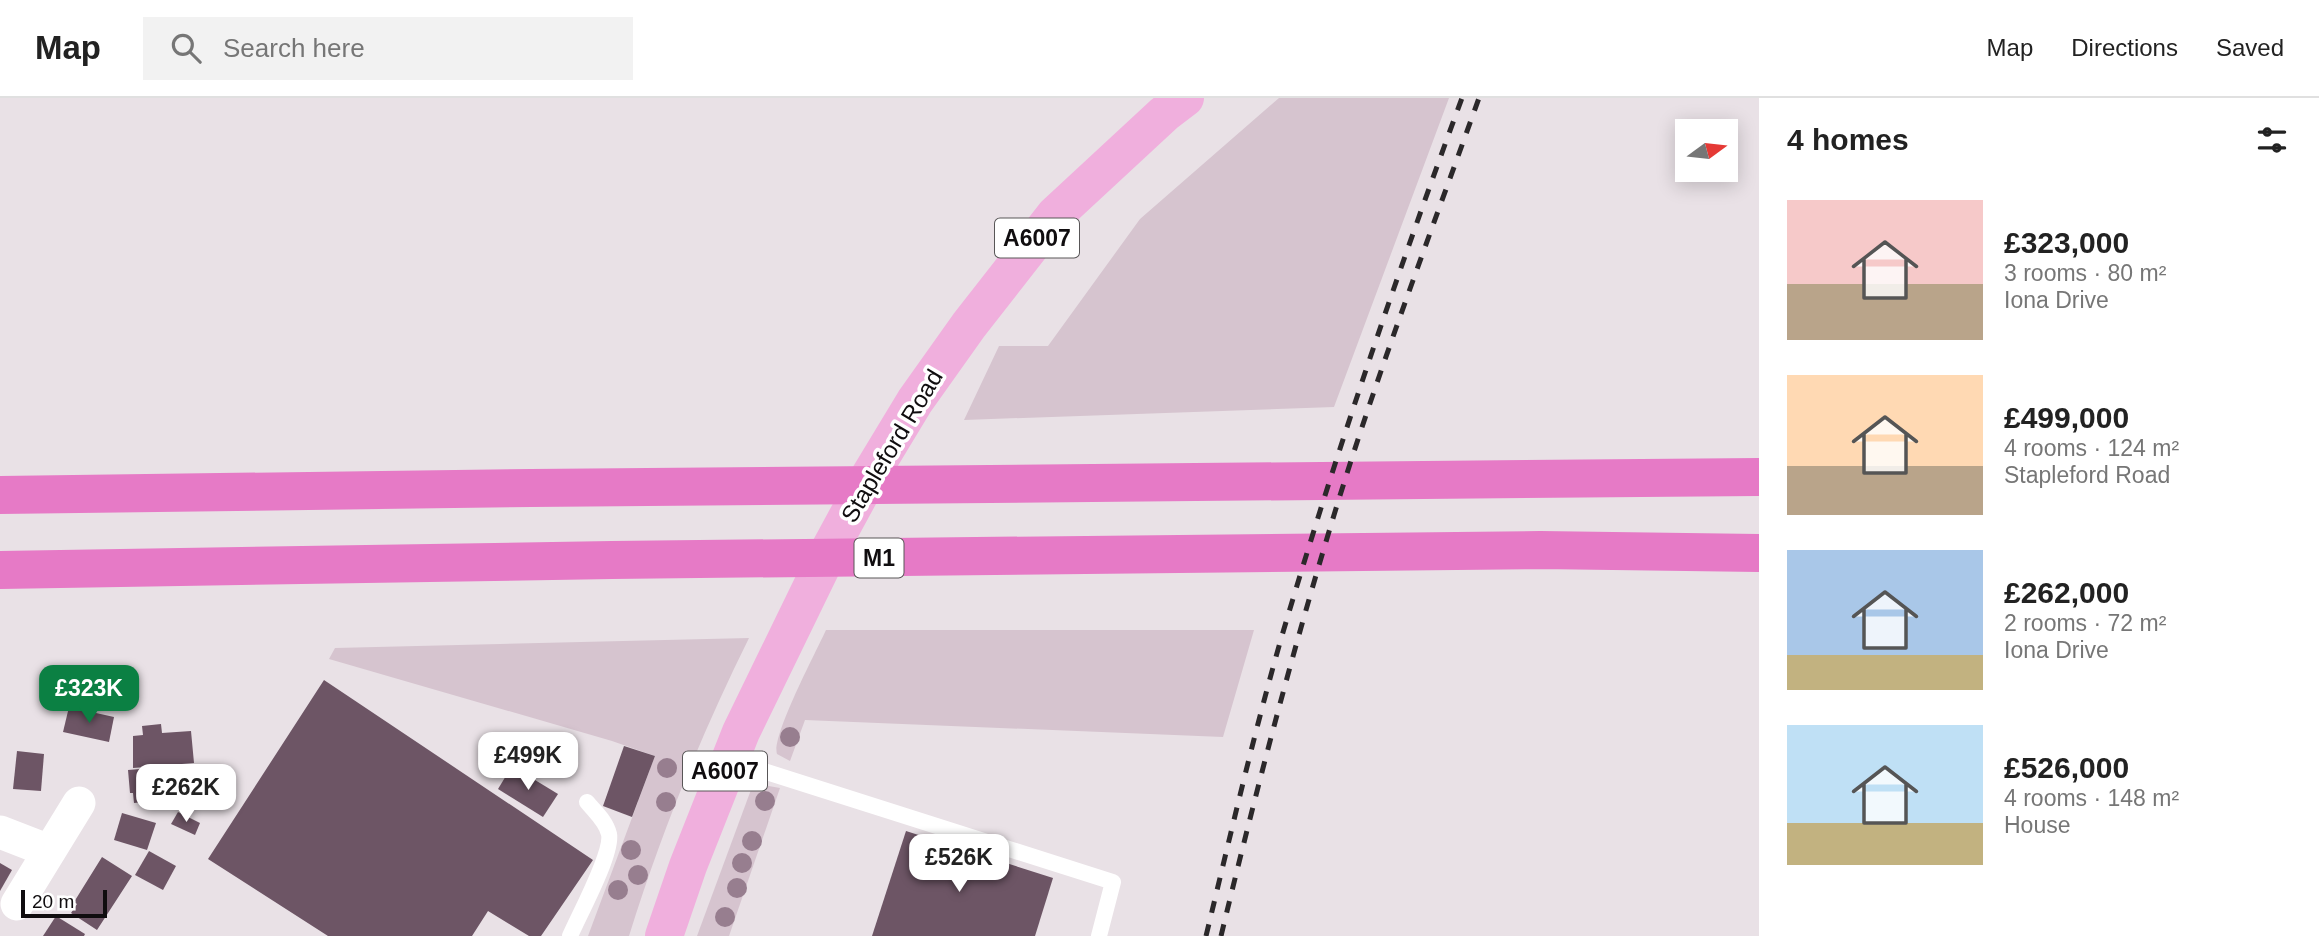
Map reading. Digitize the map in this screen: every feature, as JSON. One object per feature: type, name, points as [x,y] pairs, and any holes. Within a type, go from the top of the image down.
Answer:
[{"type":"highway","points":[[0,495],[1759,477]]},
{"type":"highway","name":"M1","points":[[0,570],[598,560],[1540,550],[1759,553]]},
{"type":"main road","name":"Stapleford Road","points":[[664,936],[729,760],[798,611],[869,477],[915,401],[970,324],[1055,215],[1164,114],[1185,98]]},
{"type":"street","points":[[18,904],[79,803]]},
{"type":"street","points":[[0,832],[50,850]]},
{"type":"lane","points":[[729,760],[1112,882],[1099,936]]},
{"type":"lane","points":[[570,936],[598,874],[610,837],[606,825],[587,802]]},
{"type":"shaded area","points":[[1279,98],[1449,98],[1334,407],[964,420],[999,346],[1048,346],[1140,219]]},
{"type":"shaded area","points":[[826,630],[1254,630],[1223,737],[805,720],[790,761],[777,754],[777,745],[796,694]]},
{"type":"shaded area","points":[[749,638],[683,785],[629,936],[588,936],[655,756],[612,741],[329,659],[335,648]]},
{"type":"shaded area","points":[[763,785],[780,788],[729,936],[697,936],[752,787]]},
{"type":"building","points":[[324,680],[593,860],[541,936],[529,936],[488,911],[472,936],[328,936],[208,859]]},
{"type":"building","points":[[69,707],[114,717],[109,742],[63,732]]},
{"type":"building","points":[[161,724],[162,733],[191,731],[194,763],[133,768],[133,736],[143,735],[142,726]]},
{"type":"building","points":[[624,746],[655,756],[632,817],[603,806]]},
{"type":"building","points":[[17,751],[44,754],[41,791],[13,789]]},
{"type":"building","points":[[176,766],[177,780],[191,779],[193,797],[134,803],[133,793],[130,793],[128,770]]},
{"type":"building","points":[[512,766],[558,794],[543,817],[498,789]]},
{"type":"building","points":[[178,812],[200,823],[195,835],[171,824]]},
{"type":"building","points":[[122,813],[156,823],[147,850],[114,840]]},
{"type":"building","points":[[906,831],[1053,878],[1035,936],[872,936]]},
{"type":"building","points":[[149,851],[176,866],[163,890],[135,875]]},
{"type":"building","points":[[102,857],[132,876],[97,930],[71,913],[77,904],[74,902]]},
{"type":"building","points":[[0,863],[12,870],[0,891]]},
{"type":"building","points":[[56,916],[85,934],[84,936],[43,936]]},
{"type":"railway","points":[[1206,936],[1281,639],[1367,367],[1462,98]]},
{"type":"railway","points":[[1221,936],[1276,718],[1338,502],[1388,350],[1479,98]]}]
